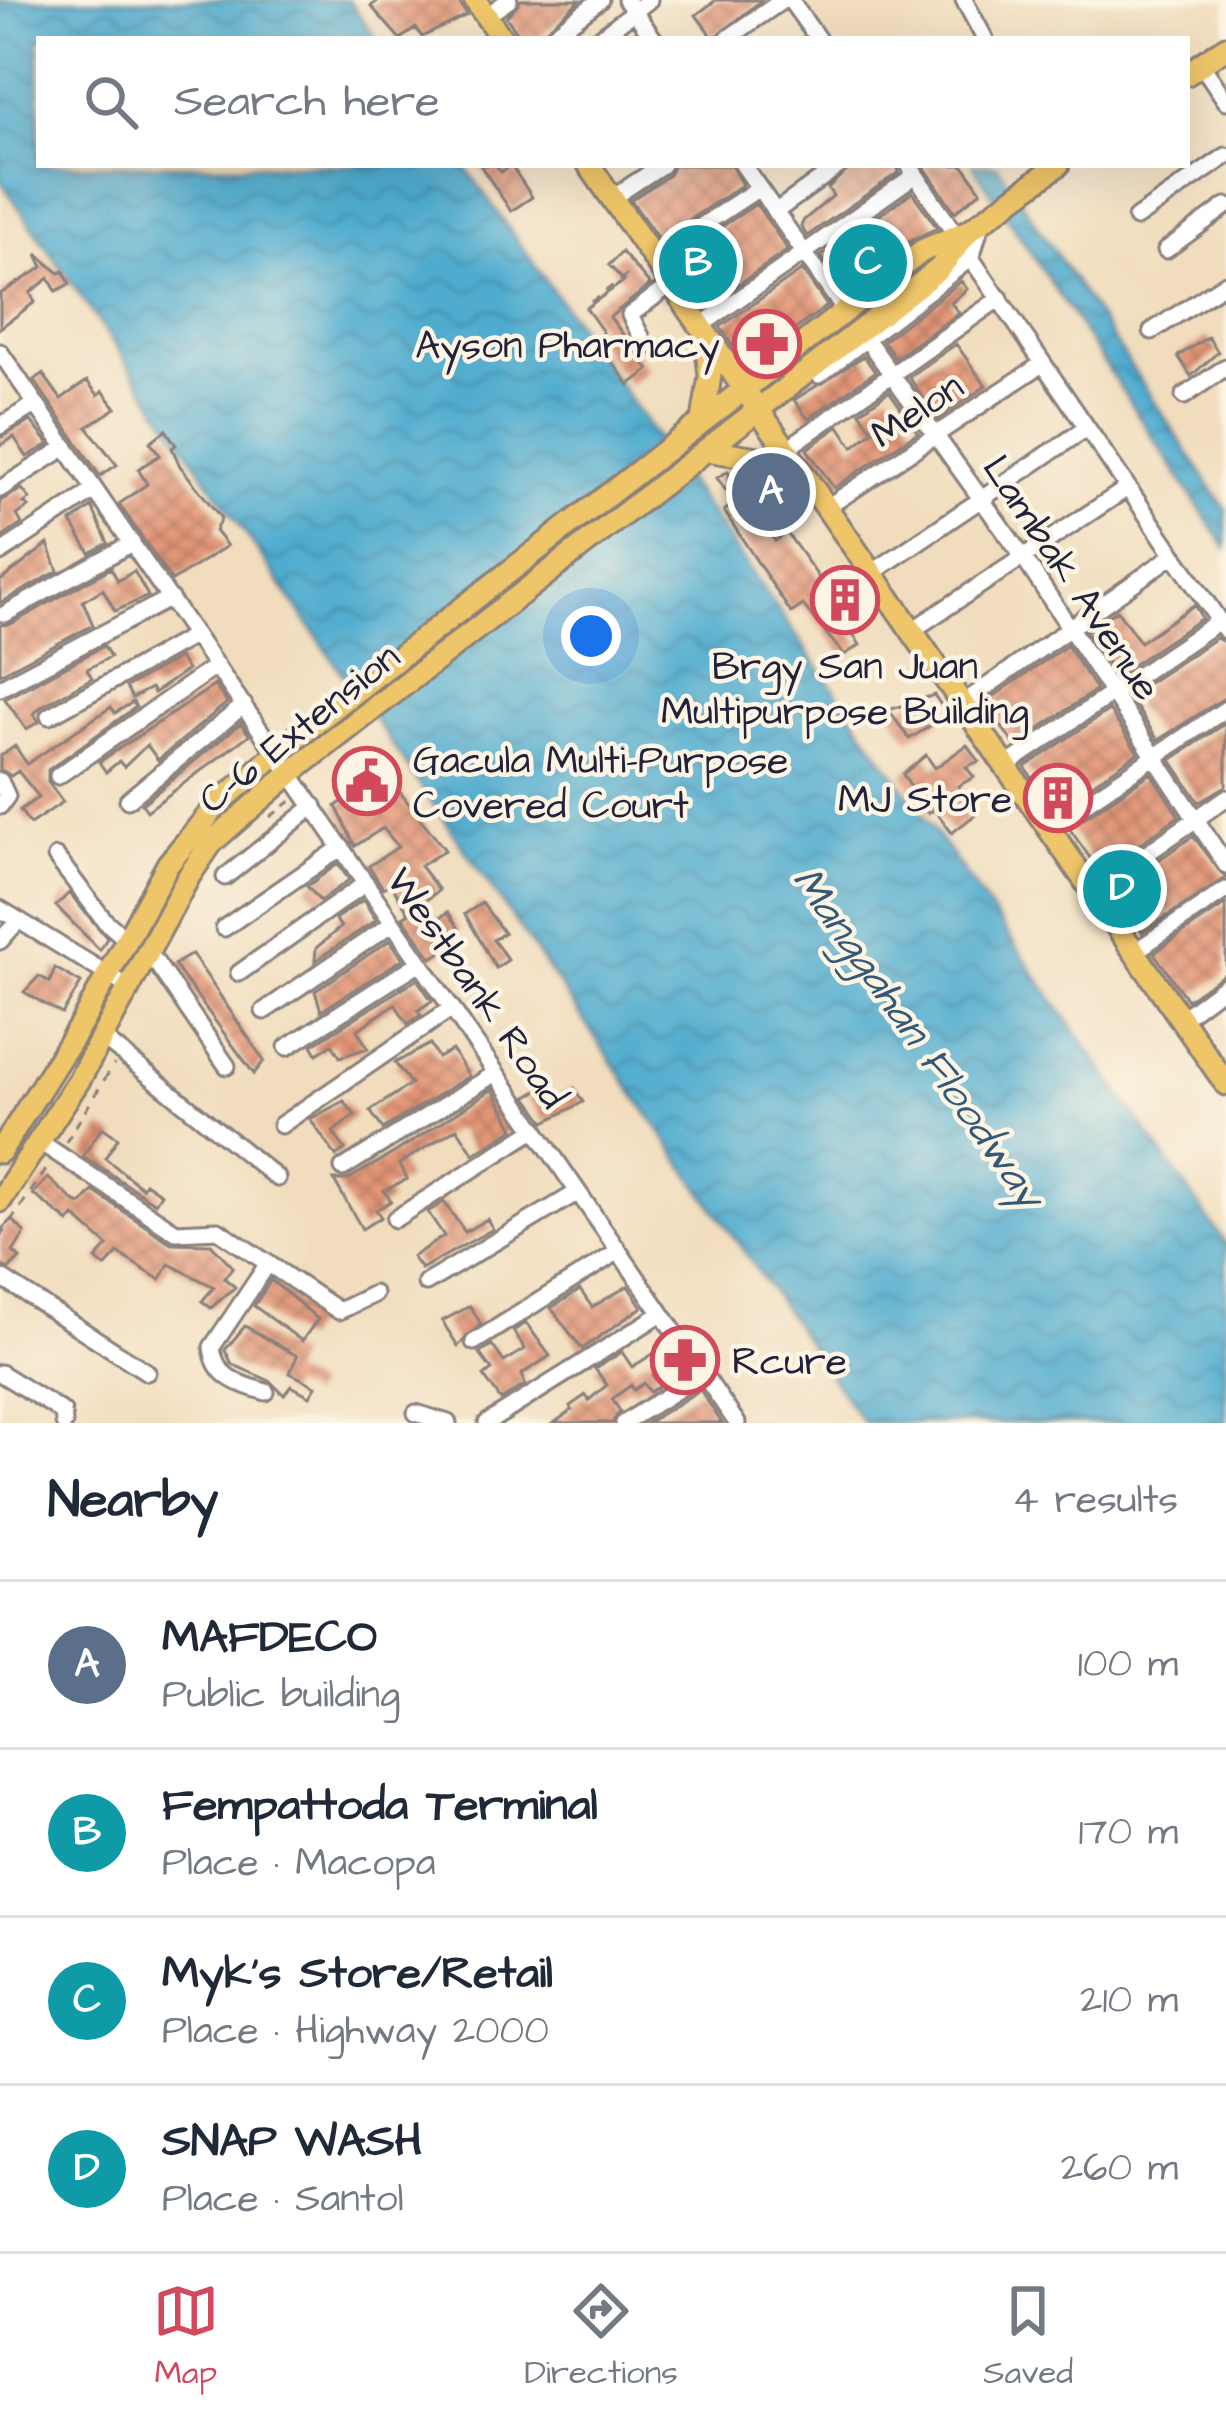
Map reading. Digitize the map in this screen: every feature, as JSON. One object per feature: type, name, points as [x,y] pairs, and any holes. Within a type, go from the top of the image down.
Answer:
[{"type":"main road","points":[[481,8],[500,36]]},
{"type":"main road","points":[[1194,69],[1226,47]]},
{"type":"main road","points":[[591,168],[743,389],[772,403],[777,450],[812,488],[1225,1082]]},
{"type":"main road","points":[[975,225],[1028,179]]},
{"type":"main road","name":"C-6 Extension","points":[[0,1152],[109,975],[168,864],[194,829],[278,751],[743,389],[922,251],[975,225]]},
{"type":"main road","name":"C-6 Extension","points":[[0,1201],[48,1149],[112,1044],[148,951],[212,842],[304,789],[363,720],[701,453],[863,335],[939,269],[975,225]]},
{"type":"main road","points":[[701,422],[710,376],[703,330]]},
{"type":"main road","points":[[726,365],[769,369]]},
{"type":"main road","points":[[701,453],[777,450]]},
{"type":"street","points":[[481,8],[509,0]]},
{"type":"street","points":[[552,36],[600,0]]},
{"type":"street","points":[[601,36],[630,5],[650,0]]},
{"type":"street","points":[[732,36],[786,0],[816,36]]},
{"type":"street","points":[[964,0],[983,36]]},
{"type":"street","points":[[630,5],[652,36]]},
{"type":"street","points":[[1194,69],[1226,101]]},
{"type":"street","points":[[1136,218],[1226,156]]},
{"type":"street","points":[[611,198],[657,168]]},
{"type":"street","points":[[750,168],[759,188],[845,311]]},
{"type":"street","points":[[776,212],[836,168]]},
{"type":"street","points":[[703,330],[912,170],[975,225],[971,258],[1222,626],[1005,766]]},
{"type":"street","points":[[653,257],[759,188]]},
{"type":"street","points":[[1166,250],[1226,206]]},
{"type":"street","points":[[863,335],[971,258]]},
{"type":"street","points":[[1153,332],[1226,283]]},
{"type":"street","points":[[646,346],[629,317],[671,284]]},
{"type":"street","points":[[741,484],[777,450],[893,377],[1000,298]]},
{"type":"street","name":"Lambak Avenue","points":[[863,335],[1073,630],[1226,866]]},
{"type":"street","name":"Westbank Road","points":[[0,352],[737,1423]]},
{"type":"street","name":"Melon","points":[[826,508],[1042,364]]},
{"type":"street","points":[[1184,396],[1226,367]]},
{"type":"street","points":[[0,426],[36,404]]},
{"type":"street","points":[[872,573],[979,496],[1085,429]]},
{"type":"street","points":[[0,489],[66,448]]},
{"type":"street","points":[[0,553],[95,490]]},
{"type":"street","points":[[911,631],[1126,490]]},
{"type":"street","points":[[5,614],[132,543]]},
{"type":"street","points":[[962,704],[1172,556]]},
{"type":"street","points":[[0,688],[170,598]]},
{"type":"street","points":[[49,716],[195,635]]},
{"type":"street","points":[[58,776],[216,666]]},
{"type":"street","points":[[128,800],[244,706]]},
{"type":"street","points":[[1048,828],[1226,709]]},
{"type":"street","points":[[0,781],[7,796],[0,806]]},
{"type":"street","points":[[226,877],[304,789]]},
{"type":"street","points":[[1092,892],[1226,798]]},
{"type":"street","points":[[224,928],[342,847]]},
{"type":"street","points":[[56,856],[105,921],[126,939]]},
{"type":"street","points":[[239,973],[366,883]]},
{"type":"street","points":[[1134,952],[1226,890]]},
{"type":"street","points":[[0,909],[130,988]]},
{"type":"street","points":[[0,941],[17,922]]},
{"type":"street","points":[[263,1011],[393,923]]},
{"type":"street","points":[[148,951],[227,1066]]},
{"type":"street","points":[[287,1047],[419,963]]},
{"type":"street","points":[[1181,1019],[1226,985]]},
{"type":"street","points":[[280,1125],[452,1008]]},
{"type":"street","points":[[112,1044],[277,1178]]},
{"type":"street","points":[[343,1168],[496,1072]]},
{"type":"street","points":[[395,1219],[536,1129]]},
{"type":"street","points":[[48,1149],[176,1232],[218,1230],[339,1311],[374,1294]]},
{"type":"street","points":[[426,1283],[578,1192]]},
{"type":"street","points":[[474,1342],[619,1251]]},
{"type":"street","points":[[266,1393],[229,1379],[214,1363],[212,1347],[267,1265]]},
{"type":"street","points":[[0,1277],[146,1372]]},
{"type":"street","points":[[487,1423],[659,1315]]},
{"type":"street","points":[[0,1372],[64,1412],[64,1423]]},
{"type":"street","points":[[624,1423],[701,1375]]},
{"type":"street","points":[[416,1413],[448,1423]]},
{"type":"path","points":[[591,302],[653,257]]},
{"type":"path","points":[[254,829],[304,789]]},
{"type":"path","points":[[0,1237],[48,1149],[100,1093],[112,1044]]},
{"type":"water","name":"Manggahan Floodway","points":[[0,0],[349,0],[374,36],[36,36],[36,168],[466,168],[1226,1244],[1226,1423],[863,1423],[0,180]]},
{"type":"water","points":[[975,168],[999,168],[1226,510],[1226,548]]},
{"type":"building","points":[[379,0],[457,0],[467,15],[424,36],[416,28],[397,36],[371,6]]},
{"type":"building","points":[[521,0],[580,0],[539,36],[520,36],[506,17]]},
{"type":"building","points":[[716,0],[762,0],[718,36],[712,36],[696,15]]},
{"type":"building","points":[[482,168],[501,172],[513,168],[532,197],[511,211]]},
{"type":"building","points":[[672,168],[733,168],[742,185],[659,240],[631,200]]},
{"type":"building","points":[[849,168],[898,168],[899,172],[807,236],[801,226],[833,196],[828,188]]},
{"type":"building","points":[[925,168],[965,168],[981,191],[955,212]]},
{"type":"building","points":[[912,192],[937,228],[913,239],[846,291],[821,256],[872,228],[872,220]]},
{"type":"building","points":[[756,204],[788,250],[706,307],[673,259]]},
{"type":"building","points":[[622,252],[650,285],[610,317],[649,370],[629,385],[595,339],[603,332],[586,308],[624,281],[609,265]]},
{"type":"building","points":[[37,254],[59,273],[64,271],[70,284],[56,291],[49,278],[30,293],[35,302],[0,328],[0,294],[43,267]]},
{"type":"building","points":[[802,270],[827,306],[759,356],[738,354],[720,327]]},
{"type":"building","points":[[961,281],[967,289],[951,303],[959,313],[895,358],[883,341]]},
{"type":"building","points":[[1208,337],[1218,352],[1191,376],[1178,356]]},
{"type":"building","points":[[956,344],[986,386],[938,419],[909,377]]},
{"type":"building","points":[[864,356],[875,372],[808,419],[794,400]]},
{"type":"building","points":[[43,374],[61,399],[87,381],[98,395],[103,391],[116,408],[87,427],[117,465],[100,476],[34,380]]},
{"type":"building","points":[[889,391],[918,432],[834,488],[807,449],[839,426],[853,447],[873,431],[860,412]]},
{"type":"building","points":[[31,421],[49,444],[27,457],[14,437],[0,446],[0,438]]},
{"type":"building","points":[[166,430],[176,445],[172,448],[180,466],[221,518],[215,531],[227,546],[172,581],[119,504],[147,484],[138,469],[160,455],[150,442]]},
{"type":"building","points":[[728,471],[737,495],[768,481],[782,488],[785,495],[756,515],[775,541],[787,533],[832,596],[850,587],[856,596],[841,606],[846,613],[841,616],[860,645],[844,655],[803,605],[791,613],[724,511],[735,503],[717,478]]},
{"type":"building","points":[[22,489],[30,499],[24,503],[29,507],[17,515],[22,524],[0,539],[0,501]]},
{"type":"building","points":[[92,507],[108,543],[90,553],[71,522]]},
{"type":"building","points":[[48,544],[58,571],[0,603],[0,581]]},
{"type":"building","points":[[111,568],[118,581],[134,571],[148,596],[115,611],[103,589],[83,601],[93,625],[0,674],[0,625],[11,624]]},
{"type":"building","points":[[1194,605],[1202,618],[1116,676],[1086,631],[1117,610],[1140,642]]},
{"type":"building","points":[[1216,638],[1226,643],[1226,697],[1158,740],[1129,696]]},
{"type":"building","points":[[1067,645],[1096,690],[1015,745],[984,703]]},
{"type":"building","points":[[104,646],[110,657],[87,669],[92,678],[42,706],[34,714],[39,722],[26,729],[5,699]]},
{"type":"building","points":[[179,658],[187,670],[154,693],[151,688],[132,698],[126,687]]},
{"type":"building","points":[[215,685],[227,703],[158,760],[147,745],[124,767],[119,761],[106,772],[99,762]]},
{"type":"building","points":[[934,695],[948,715],[909,739],[889,710]]},
{"type":"building","points":[[133,702],[136,707],[48,770],[48,782],[63,802],[30,824],[20,810],[39,797],[18,771],[11,776],[0,769],[0,756],[15,746],[27,764],[111,707],[115,713]]},
{"type":"building","points":[[1109,710],[1138,753],[1054,810],[1025,767]]},
{"type":"building","points":[[241,723],[249,735],[147,811],[142,804]]},
{"type":"building","points":[[1226,723],[1226,786],[1199,802],[1171,760]]},
{"type":"building","points":[[967,745],[979,761],[966,767],[974,777],[958,786],[975,815],[952,833],[934,809],[928,813],[903,774],[926,755],[935,768]]},
{"type":"building","points":[[374,759],[445,850],[420,866],[439,890],[424,902],[437,920],[448,912],[460,930],[448,939],[452,945],[432,958],[403,917],[409,913],[391,884],[383,888],[369,866],[398,847],[383,828],[355,846],[336,806],[353,794],[344,782]]},
{"type":"building","points":[[1151,773],[1179,816],[1100,872],[1069,828]]},
{"type":"building","points":[[1193,836],[1226,878],[1142,932],[1114,891]]},
{"type":"building","points":[[338,864],[349,880],[320,901],[307,886]]},
{"type":"building","points":[[69,893],[107,938],[100,950],[56,906]]},
{"type":"building","points":[[363,900],[376,920],[315,961],[316,948],[341,927],[335,919]]},
{"type":"building","points":[[482,903],[504,933],[493,940],[508,960],[496,968],[465,914]]},
{"type":"building","points":[[1226,904],[1226,973],[1187,1000],[1154,953]]},
{"type":"building","points":[[390,940],[403,959],[321,1011],[315,991]]},
{"type":"building","points":[[192,954],[264,1061],[254,1074],[174,965]]},
{"type":"building","points":[[55,968],[81,983],[62,1014],[24,992],[39,976],[50,982]]},
{"type":"building","points":[[417,979],[432,1001],[418,1010],[421,1015],[408,1024],[395,1004],[357,1030],[368,1048],[340,1057],[332,1044],[317,1054],[312,1045]]},
{"type":"building","points":[[430,1044],[438,1058],[452,1050],[469,1076],[383,1129],[370,1111],[411,1084],[395,1063]]},
{"type":"building","points":[[544,1087],[553,1101],[574,1088],[583,1102],[545,1122],[527,1097]]},
{"type":"building","points":[[493,1089],[514,1129],[474,1154],[457,1128],[399,1164],[407,1179],[384,1191],[391,1201],[376,1210],[381,1217],[362,1229],[334,1180],[347,1180]]},
{"type":"building","points":[[344,1101],[355,1115],[333,1132],[345,1149],[336,1156],[310,1119]]},
{"type":"building","points":[[102,1127],[118,1138],[105,1158],[142,1188],[145,1183],[161,1194],[155,1203],[83,1156]]},
{"type":"building","points":[[48,1178],[81,1204],[93,1191],[171,1243],[211,1244],[233,1267],[224,1278],[235,1287],[211,1308],[202,1301],[214,1287],[169,1264],[160,1280],[118,1253],[105,1267],[96,1259],[108,1246],[74,1216],[69,1222],[33,1194]]},
{"type":"building","points":[[444,1202],[465,1232],[487,1219],[493,1229],[421,1269],[412,1257],[444,1236],[428,1212]]},
{"type":"building","points":[[12,1219],[25,1233],[13,1252],[20,1258],[9,1269],[0,1265],[0,1231]]},
{"type":"building","points":[[271,1280],[318,1319],[302,1341],[254,1306]]},
{"type":"building","points":[[628,1286],[642,1307],[582,1349],[551,1308],[580,1290],[592,1307]]},
{"type":"building","points":[[470,1306],[481,1324],[458,1346],[442,1321]]},
{"type":"building","points":[[526,1323],[550,1356],[522,1374],[525,1385],[501,1400],[484,1376],[492,1370],[479,1353],[492,1345],[504,1362],[525,1349],[513,1331]]},
{"type":"building","points":[[245,1326],[297,1356],[290,1373],[316,1386],[310,1396],[291,1386],[284,1395],[270,1381],[232,1364],[225,1350]]},
{"type":"building","points":[[622,1352],[632,1367],[653,1354],[663,1370],[653,1376],[660,1386],[650,1392],[644,1383],[634,1390],[631,1385],[612,1399],[620,1411],[612,1423],[554,1423],[572,1410],[570,1406],[586,1395],[589,1400],[607,1385],[595,1369]]},
{"type":"building","points":[[700,1390],[722,1423],[647,1423]]},
{"type":"place","name":"Myk's Store/Retail","points":[[868,263]]},
{"type":"place","name":"Fempattoda Terminal","points":[[698,264]]},
{"type":"place","name":"Ayson Pharmacy","points":[[767,344]]},
{"type":"place","name":"MAFDECO","points":[[771,492]]},
{"type":"place","name":"Brgy San Juan Multipurpose Building","points":[[845,600]]},
{"type":"place","name":"Gacula Multi-Purpose Covered Court","points":[[367,781]]},
{"type":"place","name":"MJ Store","points":[[1058,798]]},
{"type":"place","name":"SNAP WASH","points":[[1122,889]]},
{"type":"place","name":"Rcure","points":[[685,1360]]}]
